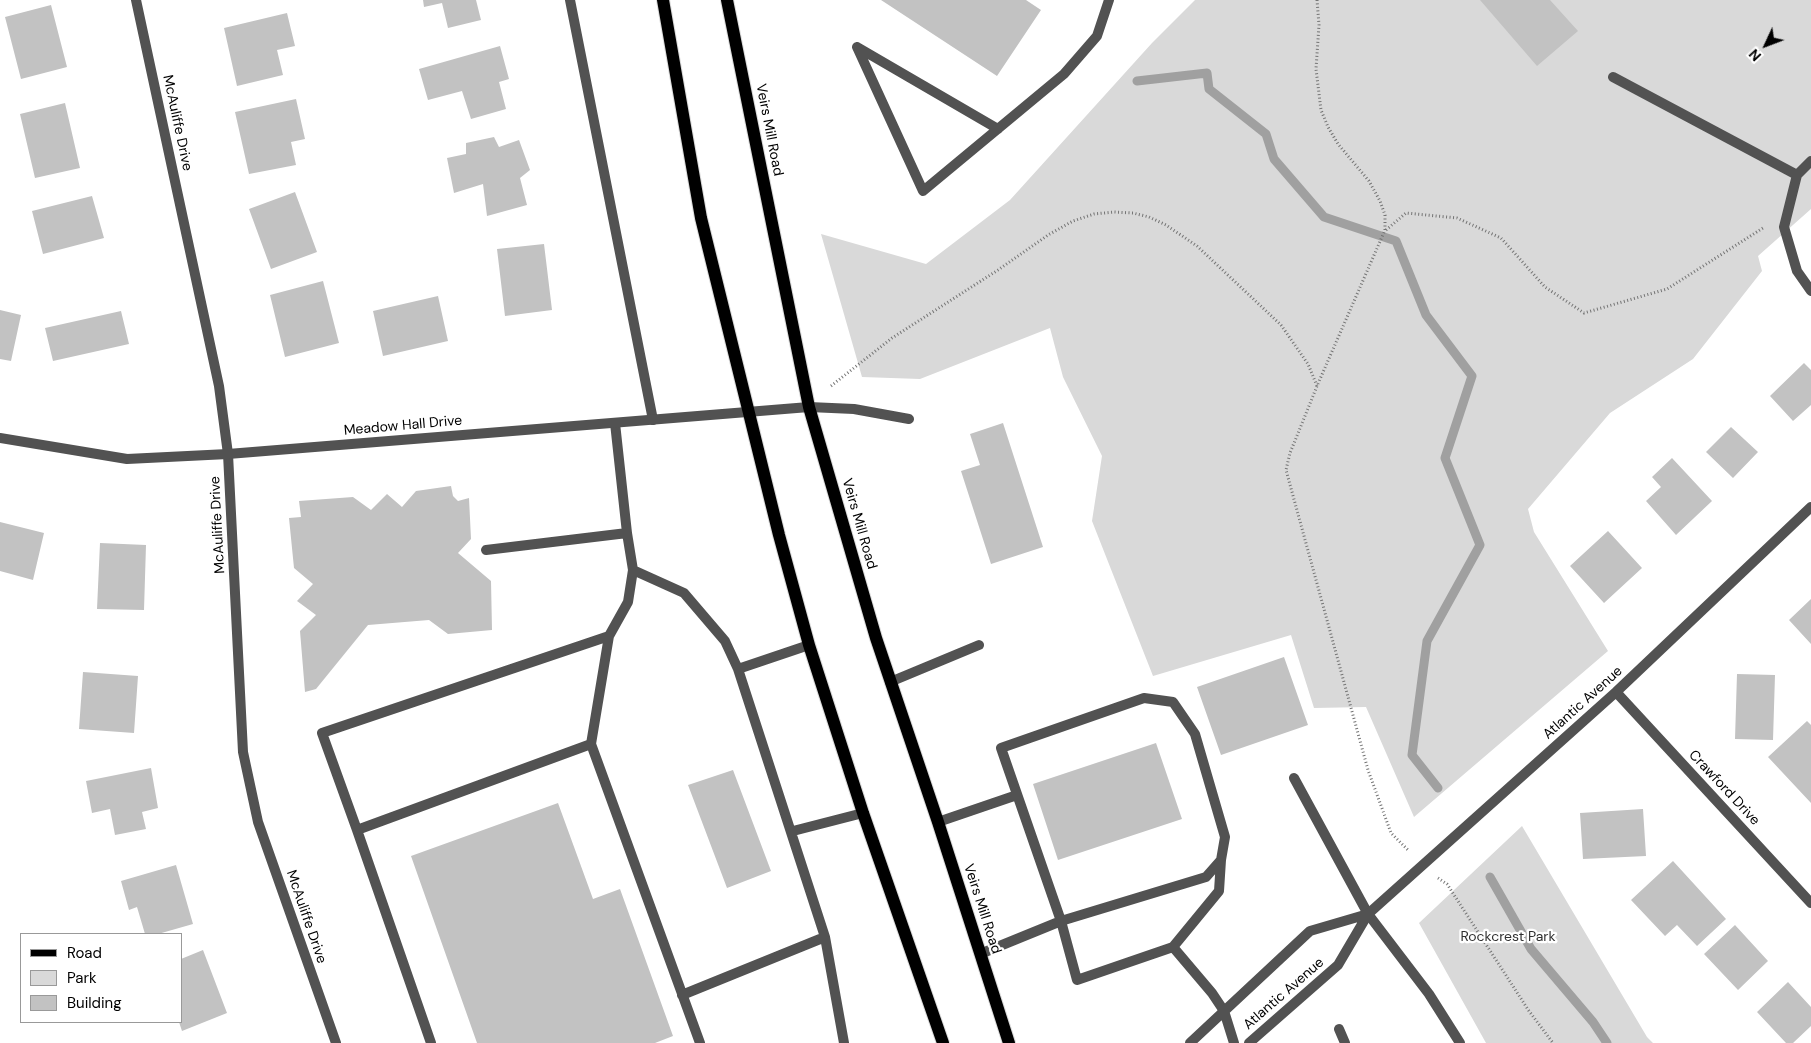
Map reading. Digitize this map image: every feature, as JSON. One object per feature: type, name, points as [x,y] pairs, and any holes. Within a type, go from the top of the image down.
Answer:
[{"type":"main road","points":[[663,0],[701,218],[779,535],[809,645],[863,813],[943,1043]]},
{"type":"main road","name":"Veirs Mill Road","points":[[727,0],[809,407],[890,682],[938,822],[1009,1043]]},
{"type":"street","name":"McAuliffe Drive","points":[[136,0],[219,386],[228,454],[243,752],[258,822],[336,1043]]},
{"type":"street","points":[[570,0],[653,420]]},
{"type":"street","points":[[998,129],[857,47],[924,191],[1064,74],[1097,36],[1109,0]]},
{"type":"street","points":[[1613,77],[1797,175]]},
{"type":"street","points":[[1811,161],[1797,175],[1784,227],[1797,271],[1811,291]]},
{"type":"street","name":"Meadow Hall Drive","points":[[0,438],[127,459],[228,454],[809,407],[854,409],[909,419]]},
{"type":"street","points":[[615,423],[627,533],[634,570],[628,602],[609,636],[591,744],[700,1043]]},
{"type":"street","name":"Atlantic Avenue","points":[[1249,1043],[1338,965],[1368,914],[1616,692],[1811,507]]},
{"type":"street","points":[[486,550],[627,533]]},
{"type":"street","points":[[634,570],[684,593],[725,641],[738,669],[793,831],[825,937],[844,1043]]},
{"type":"street","points":[[431,1043],[322,733],[609,636]]},
{"type":"street","points":[[738,669],[809,645]]},
{"type":"street","points":[[890,682],[979,645]]},
{"type":"street","name":"Crawford Drive","points":[[1616,692],[1811,903]]},
{"type":"street","points":[[1144,698],[1173,702],[1195,734],[1225,838],[1222,860],[1219,891],[1173,947],[1077,980],[1061,921],[1001,748],[1144,698]]},
{"type":"street","points":[[356,830],[591,744]]},
{"type":"street","points":[[1294,778],[1368,914],[1429,994],[1460,1043]]},
{"type":"street","points":[[938,822],[1017,795]]},
{"type":"street","points":[[793,831],[863,813]]},
{"type":"street","points":[[980,954],[1061,921],[1206,877],[1222,860]]},
{"type":"street","name":"Atlantic Avenue","points":[[1190,1043],[1310,931],[1368,914]]},
{"type":"street","points":[[682,995],[825,937]]},
{"type":"street","points":[[1173,947],[1212,993],[1224,1011]]},
{"type":"street","name":"Atlantic Avenue","points":[[1224,1011],[1234,1043]]},
{"type":"street","points":[[1339,1029],[1345,1043]]},
{"type":"path","points":[[1317,0],[1316,69],[1321,110],[1338,144],[1369,181],[1380,201],[1385,215],[1385,230],[1290,453],[1286,470],[1289,485],[1368,770],[1391,833],[1422,865],[1446,884],[1529,1011],[1553,1043]]},
{"type":"path","points":[[809,407],[838,380],[892,338],[998,270],[1048,235],[1073,221],[1094,214],[1114,212],[1132,213],[1149,217],[1166,225],[1197,246],[1281,325],[1308,364],[1317,386]]},
{"type":"path","points":[[1385,230],[1406,213],[1458,218],[1501,238],[1545,287],[1584,313],[1667,289],[1787,213]]},
{"type":"green space","points":[[1195,0],[1811,0],[1811,209],[1758,256],[1762,271],[1693,359],[1610,413],[1528,509],[1534,532],[1608,651],[1414,817],[1366,707],[1314,708],[1291,635],[1153,676],[1092,521],[1102,456],[1063,377],[1050,328],[920,379],[862,377],[821,234],[926,264],[1010,200],[1152,43]]},
{"type":"green space","name":"Rockcrest Park","points":[[1522,826],[1647,1037],[1653,1043],[1486,1043],[1419,923]]},
{"type":"building","points":[[423,0],[476,0],[481,20],[448,28],[442,3],[424,7]]},
{"type":"building","points":[[881,0],[1026,0],[1041,10],[997,76]]},
{"type":"building","points":[[1480,0],[1550,0],[1578,31],[1537,66]]},
{"type":"building","points":[[51,5],[67,67],[21,79],[5,17]]},
{"type":"building","points":[[287,13],[295,46],[277,50],[283,75],[237,86],[224,28]]},
{"type":"building","points":[[500,46],[509,79],[499,82],[506,109],[471,119],[462,91],[428,100],[419,69]]},
{"type":"building","points":[[296,99],[305,139],[291,142],[296,165],[249,174],[235,112]]},
{"type":"building","points":[[65,103],[80,168],[35,178],[20,114]]},
{"type":"building","points":[[494,137],[499,147],[519,140],[530,170],[520,178],[527,205],[487,216],[483,184],[454,193],[447,158],[466,154],[466,143]]},
{"type":"building","points":[[295,192],[317,252],[271,269],[249,209]]},
{"type":"building","points":[[92,196],[104,238],[43,254],[32,211]]},
{"type":"building","points":[[544,244],[552,310],[505,316],[497,249]]},
{"type":"building","points":[[323,281],[339,343],[285,357],[270,295]]},
{"type":"building","points":[[438,296],[448,341],[383,356],[373,311]]},
{"type":"building","points":[[0,310],[21,315],[11,361],[0,359]]},
{"type":"building","points":[[121,311],[129,344],[53,361],[45,328]]},
{"type":"building","points":[[1804,363],[1811,370],[1811,405],[1793,421],[1770,396]]},
{"type":"building","points":[[1003,423],[1043,547],[991,564],[961,471],[980,465],[970,434]]},
{"type":"building","points":[[1731,427],[1758,452],[1733,478],[1706,452]]},
{"type":"building","points":[[1672,458],[1712,501],[1676,535],[1646,501],[1661,487],[1652,477]]},
{"type":"building","points":[[451,486],[453,496],[458,501],[469,498],[471,539],[458,553],[491,581],[492,630],[448,634],[429,620],[368,625],[316,689],[305,692],[300,631],[316,615],[297,601],[313,584],[294,568],[289,518],[301,517],[299,501],[353,497],[371,510],[387,494],[402,507],[416,491]]},
{"type":"building","points":[[0,522],[44,533],[33,580],[0,571]]},
{"type":"building","points":[[1608,531],[1642,568],[1604,603],[1570,566]]},
{"type":"building","points":[[100,543],[146,545],[144,610],[97,609]]},
{"type":"building","points":[[1811,599],[1811,644],[1789,620]]},
{"type":"building","points":[[1284,657],[1308,725],[1221,755],[1197,687]]},
{"type":"building","points":[[83,672],[138,676],[134,733],[79,729]]},
{"type":"building","points":[[1737,674],[1775,675],[1773,740],[1735,739]]},
{"type":"building","points":[[1807,721],[1811,725],[1811,803],[1768,757]]},
{"type":"building","points":[[1156,743],[1182,819],[1058,860],[1033,784]]},
{"type":"building","points":[[151,768],[158,808],[142,812],[146,829],[115,835],[110,809],[92,813],[86,781]]},
{"type":"building","points":[[733,770],[771,871],[727,888],[688,785]]},
{"type":"building","points":[[558,803],[593,899],[620,889],[673,1036],[655,1043],[477,1043],[411,856]]},
{"type":"building","points":[[1643,809],[1646,856],[1583,859],[1580,813]]},
{"type":"building","points":[[1673,861],[1726,919],[1697,946],[1677,925],[1665,936],[1631,900]]},
{"type":"building","points":[[176,865],[193,924],[162,933],[145,933],[137,907],[129,910],[121,881]]},
{"type":"building","points":[[1735,925],[1768,961],[1738,990],[1704,954]]},
{"type":"building","points":[[203,950],[227,1013],[182,1031],[179,1023],[182,1023],[182,959]]},
{"type":"building","points":[[1788,982],[1811,1007],[1811,1026],[1793,1043],[1786,1043],[1757,1012]]},
{"type":"waterway","points":[[1137,81],[1207,73],[1209,89],[1266,134],[1274,159],[1324,217],[1396,241],[1426,315],[1472,376],[1445,458],[1480,545],[1427,641],[1412,755],[1438,788]]},
{"type":"waterway","points":[[1490,877],[1531,949],[1593,1022],[1607,1043]]}]
